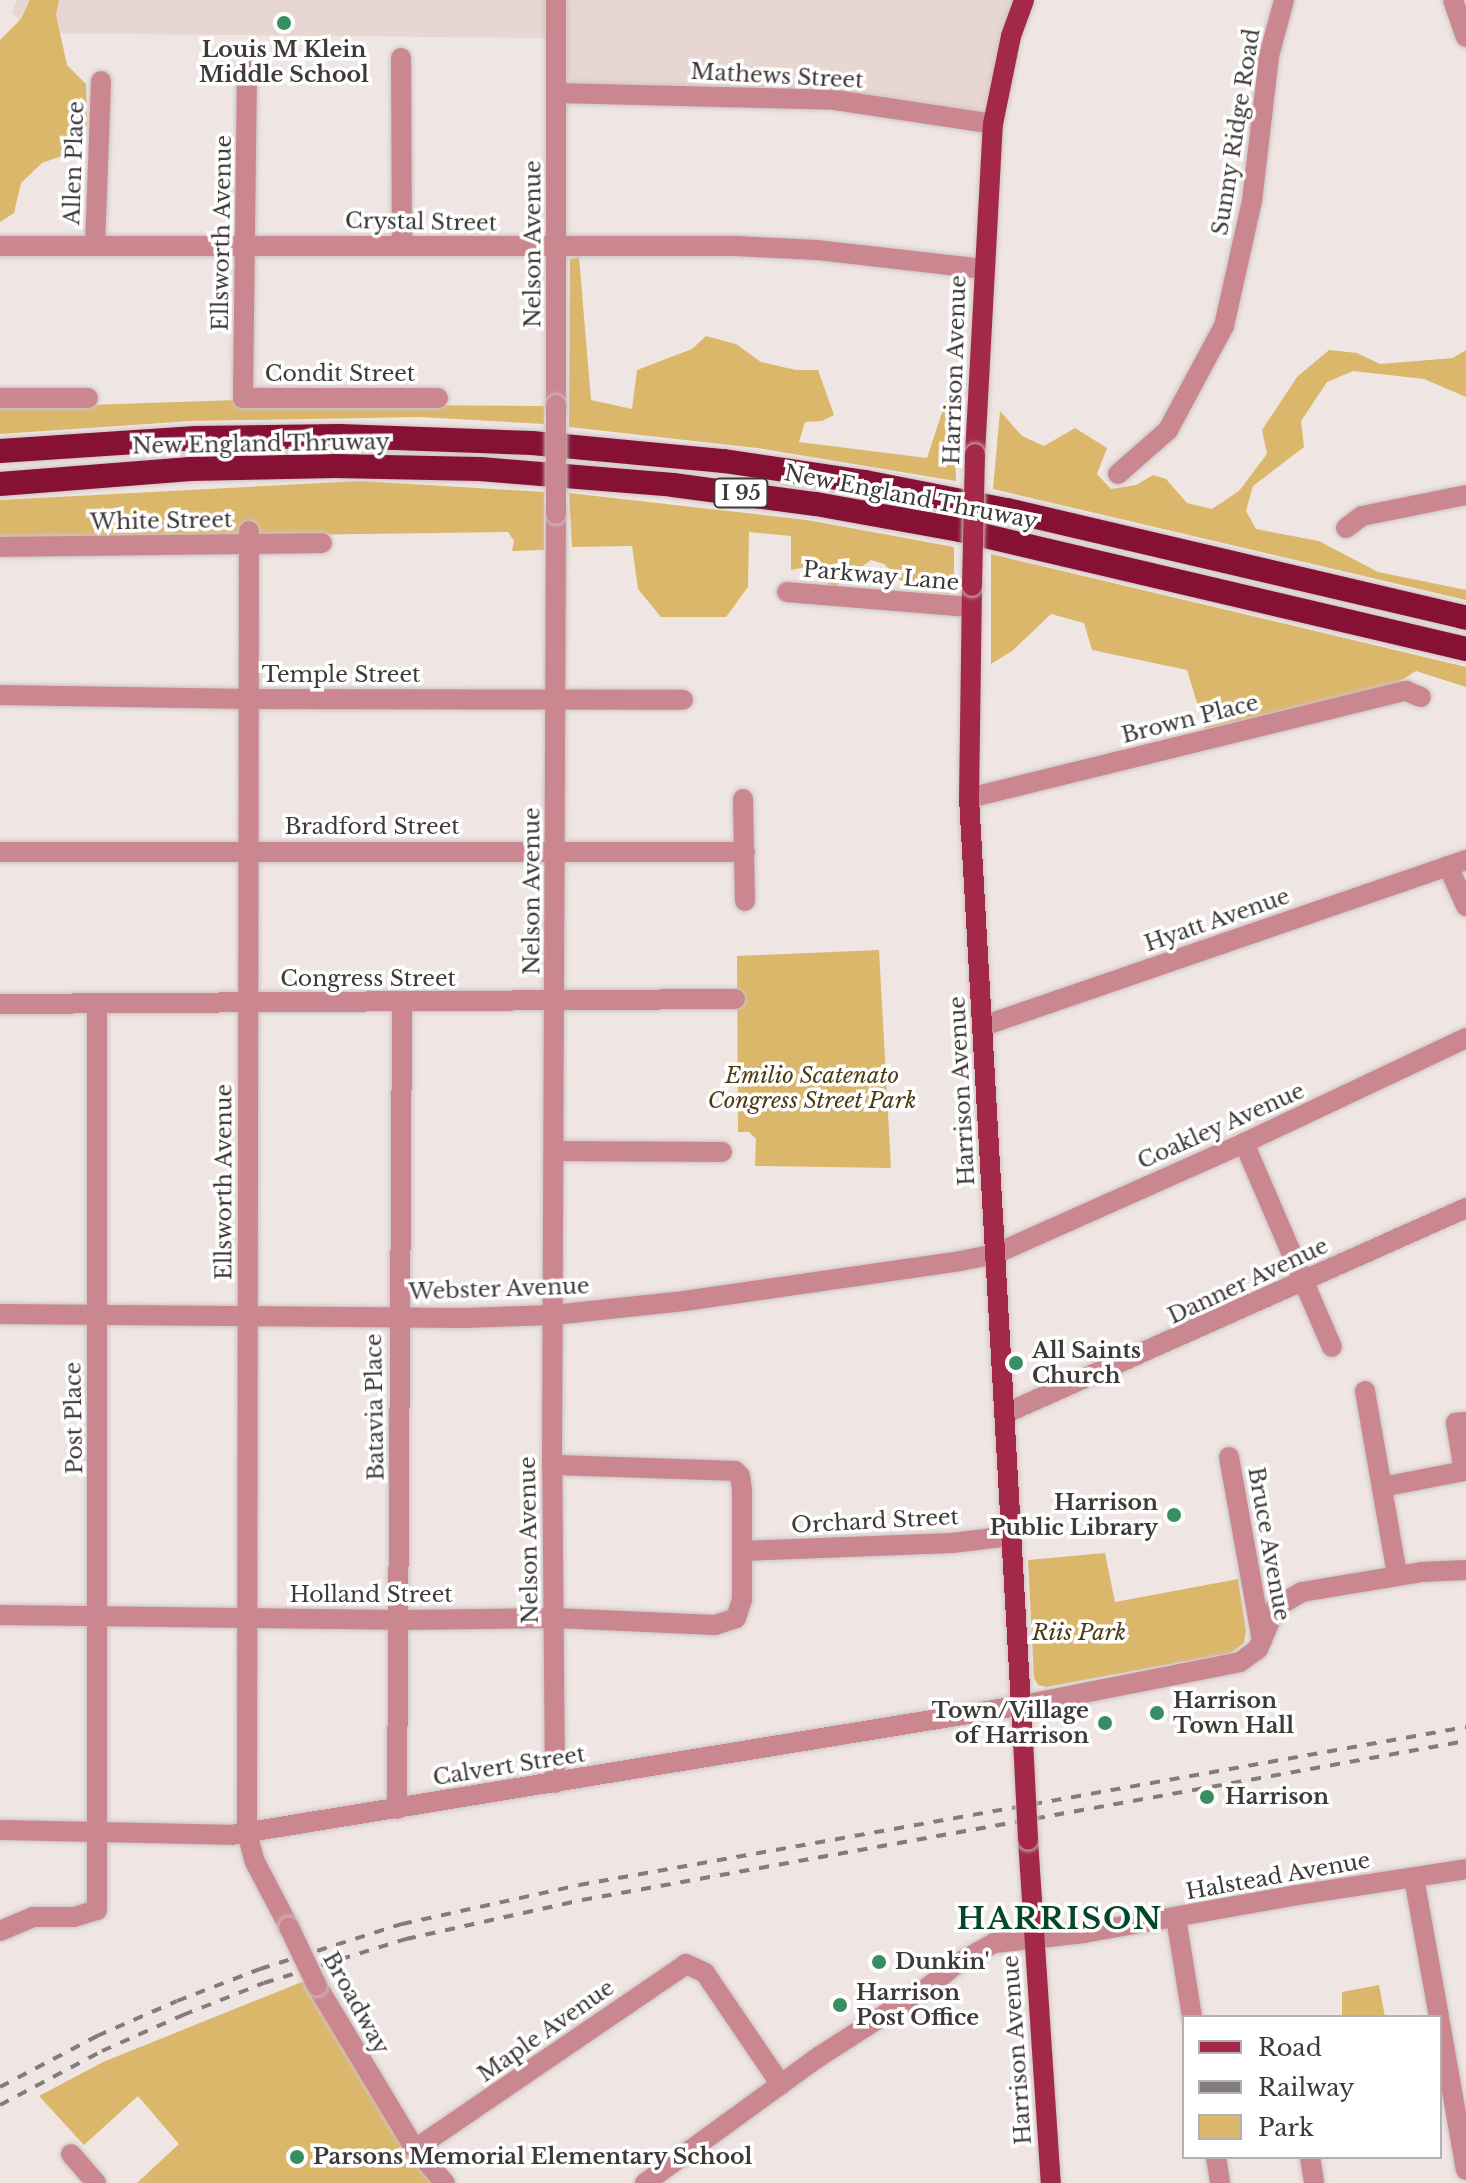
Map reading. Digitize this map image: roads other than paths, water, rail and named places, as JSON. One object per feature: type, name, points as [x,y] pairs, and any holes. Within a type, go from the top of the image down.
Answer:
[{"type":"highway","name":"New England Thruway","points":[[0,451],[171,439],[356,436],[532,443],[724,461],[970,502],[1466,618]]},
{"type":"highway","name":"New England Thruway","points":[[0,484],[190,469],[347,466],[480,469],[673,485],[816,504],[960,530],[1466,649]]},
{"type":"main road","name":"Harrison Avenue","points":[[1024,0],[1011,36],[993,124],[983,269],[971,597],[969,798],[1010,1536],[1023,1705],[1033,1939],[1051,2183]]},
{"type":"street","name":"Nelson Avenue","points":[[555,1783],[552,1465],[557,699],[556,0]]},
{"type":"street","name":"Sunny Ridge Road","points":[[1118,474],[1168,430],[1224,326],[1252,201],[1269,56],[1284,0]]},
{"type":"street","points":[[1453,0],[1466,37]]},
{"type":"street","points":[[401,58],[402,244]]},
{"type":"street","name":"Ellsworth Avenue","points":[[243,398],[247,68]]},
{"type":"street","name":"Allen Place","points":[[95,246],[101,81]]},
{"type":"street","name":"Mathews Street","points":[[557,93],[835,100],[993,124]]},
{"type":"street","name":"Crystal Street","points":[[0,246],[402,244],[776,248],[983,269]]},
{"type":"street","points":[[0,398],[88,398]]},
{"type":"street","name":"Condit Street","points":[[243,398],[438,398]]},
{"type":"street","points":[[1346,528],[1362,516],[1466,495]]},
{"type":"street","name":"Ellsworth Avenue","points":[[247,1833],[249,537]]},
{"type":"street","name":"White Street","points":[[0,547],[249,537],[322,543]]},
{"type":"street","name":"Parkway Lane","points":[[787,592],[971,597]]},
{"type":"street","name":"Brown Place","points":[[969,798],[1406,691],[1421,697]]},
{"type":"street","name":"Temple Street","points":[[0,695],[683,700]]},
{"type":"street","points":[[743,799],[745,901]]},
{"type":"street","name":"Bradford Street","points":[[0,852],[745,852]]},
{"type":"street","points":[[1457,863],[1466,906]]},
{"type":"street","name":"Hyatt Avenue","points":[[983,1026],[1457,863]]},
{"type":"street","name":"Congress Street","points":[[0,1004],[735,999]]},
{"type":"street","name":"Batavia Place","points":[[397,1809],[402,1003]]},
{"type":"street","name":"Post Place","points":[[0,1931],[33,1917],[74,1917],[97,1910],[97,1004]]},
{"type":"street","name":"Coakley Avenue","points":[[995,1254],[1244,1143],[1466,1038]]},
{"type":"street","points":[[1244,1143],[1332,1347]]},
{"type":"street","points":[[554,1151],[722,1152]]},
{"type":"street","name":"Danner Avenue","points":[[1004,1414],[1466,1208]]},
{"type":"street","name":"Webster Avenue","points":[[0,1314],[553,1315],[684,1301],[995,1254]]},
{"type":"street","points":[[1365,1391],[1397,1575]]},
{"type":"street","points":[[1382,1487],[1464,1471],[1456,1423],[1466,1422]]},
{"type":"street","name":"Bruce Avenue","points":[[1229,1457],[1262,1640]]},
{"type":"street","points":[[552,1465],[723,1470],[740,1476],[742,1551]]},
{"type":"street","name":"Orchard Street","points":[[742,1551],[952,1543],[1010,1536]]},
{"type":"street","name":"Holland Street","points":[[0,1615],[399,1620],[555,1618],[715,1625],[730,1623],[737,1614],[742,1600],[742,1551]]},
{"type":"street","points":[[1262,1640],[1276,1607],[1292,1596],[1397,1575],[1466,1570]]},
{"type":"street","name":"Calvert Street","points":[[0,1830],[247,1833],[1023,1705],[1228,1666],[1251,1657],[1262,1640]]},
{"type":"street","name":"Broadway","points":[[247,1833],[255,1862],[317,1986],[415,2149],[445,2183]]},
{"type":"street","name":"Halstead Avenue","points":[[645,2183],[781,2085],[931,1985],[955,1965],[994,1943],[1176,1918],[1466,1869]]},
{"type":"street","points":[[1414,1878],[1439,2015]]},
{"type":"street","points":[[1176,1918],[1192,2015]]},
{"type":"street","name":"Maple Avenue","points":[[415,2149],[557,2055],[686,1964],[705,1973],[781,2085]]},
{"type":"street","points":[[1442,2042],[1466,2170]]},
{"type":"street","points":[[71,2154],[96,2183]]},
{"type":"street","points":[[1216,2159],[1220,2183]]},
{"type":"street","points":[[1310,2159],[1314,2183]]},
{"type":"railway","points":[[0,2087],[97,2036],[177,2001],[260,1969],[402,1924],[579,1885],[1466,1727]]},
{"type":"railway","points":[[0,2105],[102,2051],[183,2015],[264,1983],[406,1939],[582,1900],[1466,1741]]},
{"type":"place","name":"Louis M Klein Middle School","points":[[284,23]]},
{"type":"place","name":"All Saints Church","points":[[1016,1363]]},
{"type":"place","name":"Harrison Public Library","points":[[1174,1515]]},
{"type":"place","name":"Harrison Town Hall","points":[[1157,1713]]},
{"type":"place","name":"Town/Village of Harrison","points":[[1105,1723]]},
{"type":"place","name":"Harrison","points":[[1207,1797]]},
{"type":"place","name":"Dunkin'","points":[[879,1962]]},
{"type":"place","name":"Harrison Post Office","points":[[840,2005]]},
{"type":"place","name":"Parsons Memorial Elementary School","points":[[297,2157]]},
{"type":"district","name":"HARRISON","points":[[1060,1919]]},
{"type":"park label","name":"Emilio Scatenato Congress Street Park","points":[[812,1088]]},
{"type":"park label","name":"Riis Park","points":[[1079,1633]]}]
